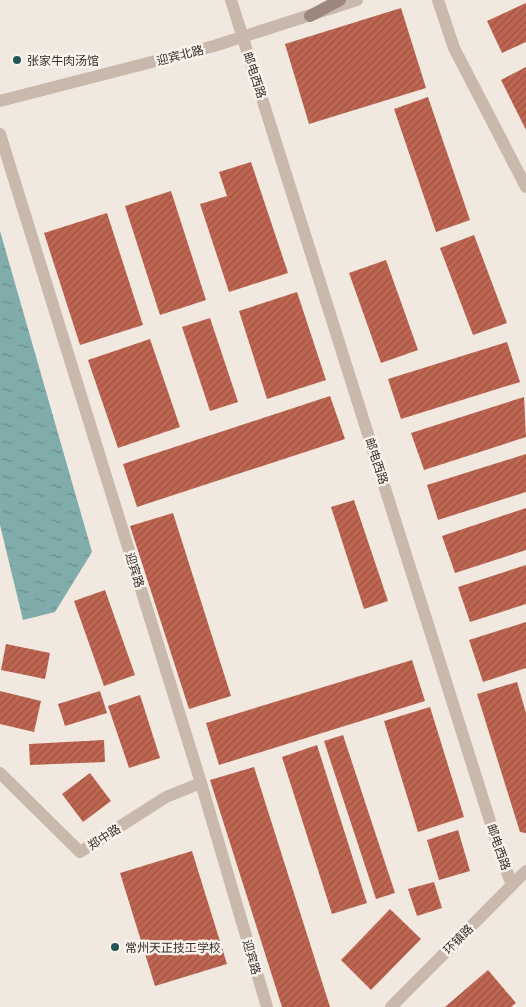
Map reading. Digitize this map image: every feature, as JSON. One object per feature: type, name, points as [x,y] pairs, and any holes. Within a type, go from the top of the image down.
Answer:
[{"type":"main road","points":[[310,16],[340,0]]},
{"type":"street","name":"邮电西路","points":[[231,0],[501,856],[512,885]]},
{"type":"street","name":"迎宾北路","points":[[0,101],[242,37],[357,0]]},
{"type":"street","points":[[438,0],[454,48],[526,187]]},
{"type":"street","name":"迎宾路","points":[[0,134],[201,782],[267,1007]]},
{"type":"street","name":"郑中路","points":[[0,773],[80,852],[166,797],[201,782]]},
{"type":"street","name":"环镇路","points":[[391,1007],[526,871]]},
{"type":"water","points":[[0,231],[92,552],[55,612],[23,620],[0,525]]},
{"type":"building","points":[[526,3],[526,42],[502,53],[487,21]]},
{"type":"building","points":[[401,8],[426,88],[309,124],[285,44]]},
{"type":"building","points":[[526,67],[526,130],[501,80]]},
{"type":"building","points":[[428,97],[470,220],[436,232],[394,109]]},
{"type":"building","points":[[251,162],[288,273],[229,292],[200,204],[227,196],[219,172]]},
{"type":"building","points":[[171,191],[206,300],[160,315],[125,206]]},
{"type":"building","points":[[107,213],[143,325],[80,345],[44,233]]},
{"type":"building","points":[[474,235],[507,323],[473,335],[440,248]]},
{"type":"building","points":[[386,260],[418,350],[381,363],[349,273]]},
{"type":"building","points":[[297,292],[326,380],[267,399],[239,311]]},
{"type":"building","points":[[210,318],[238,402],[210,411],[182,327]]},
{"type":"building","points":[[150,339],[180,427],[118,448],[88,360]]},
{"type":"building","points":[[507,342],[520,382],[401,419],[388,379]]},
{"type":"building","points":[[330,396],[345,439],[137,507],[123,464]]},
{"type":"building","points":[[524,397],[526,437],[424,470],[411,433]]},
{"type":"building","points":[[526,454],[526,492],[438,520],[427,485]]},
{"type":"building","points":[[354,500],[388,601],[364,609],[331,507]]},
{"type":"building","points":[[526,508],[526,550],[455,573],[442,536]]},
{"type":"building","points":[[173,513],[231,696],[189,709],[130,526]]},
{"type":"building","points":[[526,565],[526,604],[470,622],[458,587]]},
{"type":"building","points":[[105,590],[135,675],[104,686],[74,601]]},
{"type":"building","points":[[526,622],[526,668],[483,682],[469,640]]},
{"type":"building","points":[[6,644],[50,653],[45,679],[1,670]]},
{"type":"building","points":[[412,660],[425,701],[219,765],[206,723]]},
{"type":"building","points":[[517,682],[526,713],[526,833],[520,832],[477,694]]},
{"type":"building","points":[[0,691],[41,701],[34,732],[0,724]]},
{"type":"building","points":[[100,691],[107,713],[65,726],[58,704]]},
{"type":"building","points":[[140,695],[160,758],[129,768],[108,706]]},
{"type":"building","points":[[430,707],[464,817],[418,832],[384,721]]},
{"type":"building","points":[[343,735],[395,893],[376,899],[324,741]]},
{"type":"building","points":[[104,740],[105,762],[30,765],[29,744]]},
{"type":"building","points":[[317,745],[367,903],[332,914],[282,757]]},
{"type":"building","points":[[254,767],[330,1007],[282,1007],[210,780]]},
{"type":"building","points":[[90,773],[111,801],[83,822],[62,794]]},
{"type":"building","points":[[458,830],[470,871],[439,880],[427,840]]},
{"type":"building","points":[[192,851],[227,964],[155,986],[120,873]]},
{"type":"building","points":[[434,882],[442,908],[417,916],[408,889]]},
{"type":"building","points":[[390,909],[421,939],[371,990],[341,960]]},
{"type":"building","points":[[488,970],[516,1003],[511,1007],[445,1007]]},
{"type":"place","name":"张家牛肉汤馆","points":[[17,60]]},
{"type":"place","name":"常州天正技工学校","points":[[115,947]]}]
